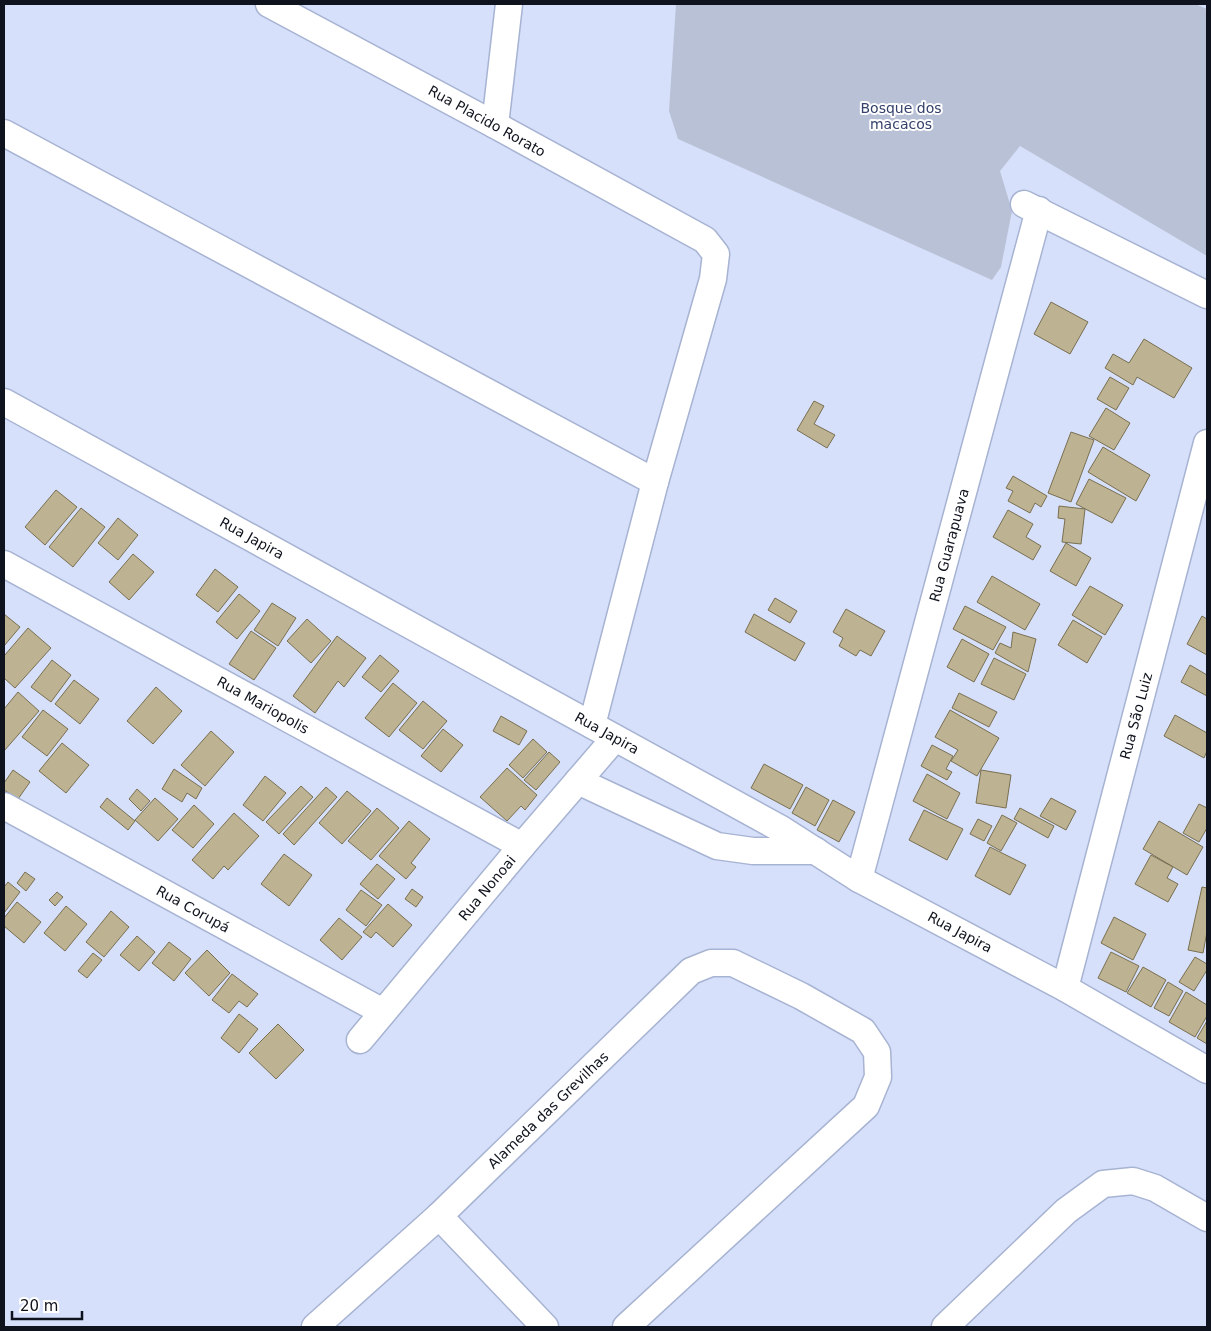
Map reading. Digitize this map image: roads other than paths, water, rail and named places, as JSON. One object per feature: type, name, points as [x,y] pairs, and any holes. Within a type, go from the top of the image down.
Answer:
[{"type":"street","name":"Rua Placido Rorato","points":[[269,4],[705,240],[716,254],[713,279],[655,482]]},
{"type":"street","points":[[495,125],[509,4]]},
{"type":"street","points":[[4,133],[655,482],[592,725]]},
{"type":"street","name":"Rua Guarapuava","points":[[859,879],[1031,207],[1207,295]]},
{"type":"street","name":"Rua Japira","points":[[4,402],[781,829],[859,879],[1065,988],[1207,1070]]},
{"type":"street","name":"Rua São Luiz","points":[[1065,988],[1207,443]]},
{"type":"street","name":"Rua Mariopolis","points":[[4,564],[522,846]]},
{"type":"street","name":"Rua Nonoai","points":[[360,1040],[615,738]]},
{"type":"street","points":[[578,781],[718,846],[753,851],[816,851]]},
{"type":"street","name":"Rua Corupá","points":[[4,806],[383,1012]]},
{"type":"street","name":"Alameda das Grevilhas","points":[[315,1327],[439,1216],[691,972],[711,963],[733,963],[801,996],[863,1031],[877,1052],[878,1077],[866,1106],[626,1327]]},
{"type":"street","points":[[944,1327],[1066,1211],[1103,1184],[1133,1182],[1155,1188],[1207,1218]]},
{"type":"street","points":[[439,1216],[545,1327]]},
{"type":"park label","name":"Bosque dos macacos","points":[[901,116]]}]
